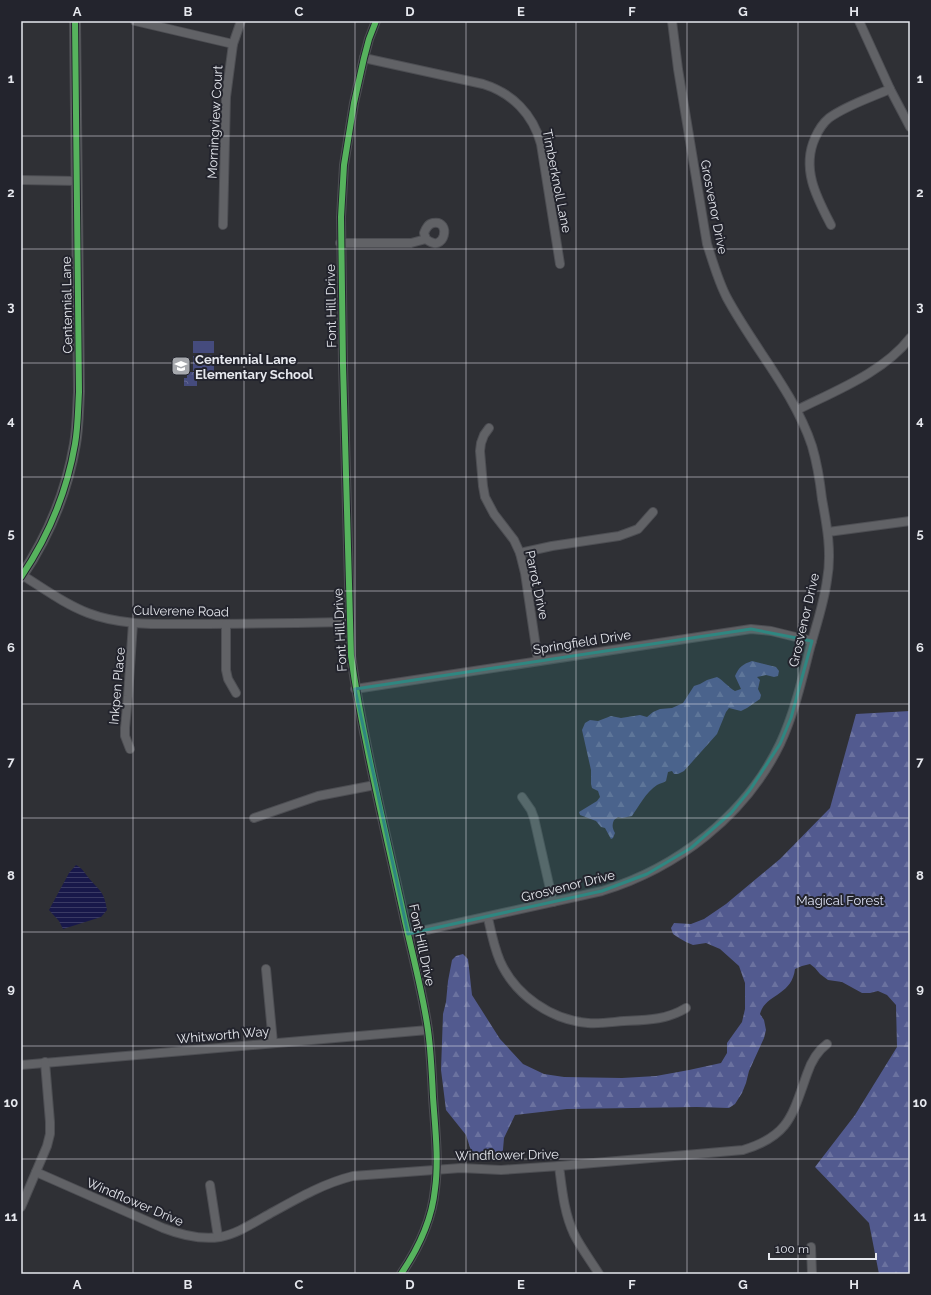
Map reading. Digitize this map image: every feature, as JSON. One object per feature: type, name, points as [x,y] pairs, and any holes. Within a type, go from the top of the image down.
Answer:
[{"type":"street","name":"Centennial Lane","points":[[22,576],[42,542],[58,507],[70,467],[75,443],[79,392],[75,21]]},
{"type":"street","points":[[135,21],[233,44]]},
{"type":"street","name":"Morningview Court","points":[[223,225],[226,97],[233,44],[241,21]]},
{"type":"street","name":"Font Hill Drive","points":[[376,21],[369,39],[351,116],[344,165],[340,243],[351,656],[355,688],[428,1030],[437,1148],[435,1190],[429,1219],[416,1251],[401,1274]]},
{"type":"street","name":"Grosvenor Drive","points":[[408,934],[488,918],[602,891],[623,885],[669,862],[691,848],[731,813],[766,768],[780,744],[791,718],[828,579],[828,532],[817,467],[812,446],[797,410],[727,298],[714,266],[707,244],[678,69],[672,21]]},
{"type":"street","points":[[859,21],[890,89],[910,127]]},
{"type":"street","name":"Timberknoll Lane","points":[[364,58],[483,84],[501,91],[518,103],[538,132],[560,264]]},
{"type":"street","points":[[831,226],[820,205],[809,173],[809,159],[812,146],[818,132],[828,120],[840,111],[890,89]]},
{"type":"street","points":[[21,180],[77,181]]},
{"type":"street","points":[[340,243],[411,243],[426,239]]},
{"type":"street","points":[[797,410],[871,372],[888,361],[910,338]]},
{"type":"street","name":"Parrot Drive","points":[[489,428],[484,435],[480,451],[485,497],[494,514],[514,540],[520,553],[525,573],[538,661]]},
{"type":"street","points":[[520,553],[552,546],[619,536],[638,529],[653,512]]},
{"type":"street","points":[[828,532],[910,521]]},
{"type":"street","name":"Culverene Road","points":[[22,576],[62,600],[87,612],[111,620],[133,623],[226,624],[350,622]]},
{"type":"street","name":"Inkpen Place","points":[[130,749],[125,736],[125,728],[133,623]]},
{"type":"street","points":[[226,624],[226,670],[231,686],[236,692]]},
{"type":"street","name":"Springfield Drive","points":[[355,688],[751,629],[771,631],[812,640]]},
{"type":"street","points":[[254,818],[318,796],[375,784]]},
{"type":"street","points":[[522,797],[531,810],[534,818],[553,902]]},
{"type":"street","points":[[488,918],[501,962],[514,984],[526,997],[540,1007],[554,1014],[571,1020],[588,1023],[605,1023],[660,1018],[678,1013],[686,1008]]},
{"type":"street","points":[[266,969],[273,1043]]},
{"type":"street","name":"Whitworth Way","points":[[21,1064],[428,1030]]},
{"type":"street","name":"Windflower Drive","points":[[36,1172],[178,1234],[190,1237],[218,1237],[245,1228],[320,1188],[338,1180],[354,1176],[461,1168],[501,1170],[743,1150],[766,1142],[776,1135],[785,1125],[792,1114],[810,1065],[820,1048],[827,1044]]},
{"type":"street","points":[[21,1207],[48,1146],[50,1134],[45,1062]]},
{"type":"street","points":[[558,1166],[566,1210],[574,1235],[599,1274]]},
{"type":"street","points":[[210,1185],[218,1237]]},
{"type":"street","points":[[811,1248],[812,1274]]},
{"type":"highlighted area","points":[[751,629],[812,641],[791,718],[780,744],[750,790],[731,813],[691,848],[647,874],[602,891],[408,934],[355,689]]},
{"type":"green space","points":[[193,341],[214,341],[214,353],[193,353]]},
{"type":"green space","points":[[214,355],[214,371],[193,371],[193,356]]},
{"type":"green space","points":[[187,372],[197,372],[197,386],[184,386],[184,378],[187,378]]},
{"type":"green space","points":[[752,661],[776,667],[779,671],[778,676],[774,677],[766,675],[757,677],[760,680],[758,689],[761,695],[760,699],[741,711],[729,708],[717,734],[684,771],[678,774],[674,774],[672,771],[668,772],[666,781],[649,791],[632,816],[622,818],[618,817],[614,820],[613,829],[615,833],[613,838],[611,839],[605,828],[601,827],[596,821],[580,815],[579,812],[597,801],[600,797],[598,791],[592,788],[591,784],[591,770],[582,730],[585,723],[590,720],[598,721],[611,716],[621,718],[640,715],[647,717],[660,709],[672,708],[683,703],[694,686],[717,677],[735,691],[741,689],[735,676],[742,666]]},
{"type":"green space","name":"Magical Forest","points":[[910,711],[910,1274],[879,1274],[869,1223],[815,1167],[855,1115],[897,1047],[896,1005],[887,995],[878,991],[862,993],[842,982],[828,980],[810,964],[795,969],[793,978],[789,985],[767,1002],[763,1007],[760,1014],[764,1020],[766,1030],[764,1038],[749,1071],[742,1093],[735,1104],[729,1108],[567,1109],[515,1115],[504,1138],[502,1161],[474,1160],[466,1135],[446,1110],[441,1070],[443,1014],[452,960],[456,956],[463,954],[468,959],[472,995],[500,1039],[523,1064],[544,1074],[564,1077],[622,1078],[656,1076],[721,1063],[727,1053],[727,1043],[742,1022],[745,1009],[745,983],[739,966],[720,949],[706,943],[693,945],[686,942],[673,934],[671,928],[674,923],[691,924],[704,919],[726,904],[780,859],[830,808],[856,714]]},
{"type":"shaded area","points":[[76,865],[83,870],[103,894],[107,910],[101,917],[63,929],[59,921],[49,910],[69,873]]},
{"type":"cycle path","points":[[21,577],[40,546],[62,496],[77,431],[79,392],[75,21]]},
{"type":"cycle path","points":[[376,21],[364,58],[354,103],[344,165],[341,217],[343,365],[351,656],[369,756],[418,976],[428,1030],[437,1155],[436,1178],[431,1212],[413,1255],[401,1274]]},
{"type":"place","name":"Centennial Lane Elementary School","points":[[181,366]]}]
